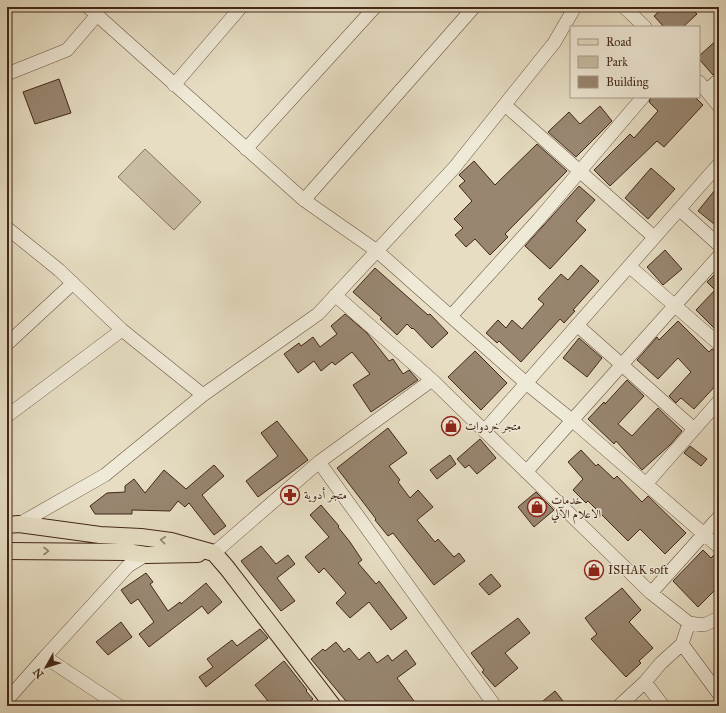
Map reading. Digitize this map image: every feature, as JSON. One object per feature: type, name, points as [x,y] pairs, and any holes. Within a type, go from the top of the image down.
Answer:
[{"type":"main road","points":[[13,525],[100,536],[141,537],[171,541],[214,553],[333,706]]},
{"type":"main road","points":[[7,551],[127,552],[146,555],[214,553]]},
{"type":"street","points":[[174,85],[241,7]]},
{"type":"street","points":[[246,149],[376,7]]},
{"type":"street","points":[[13,525],[105,475],[203,395],[318,314],[454,168],[554,43],[575,7]]},
{"type":"street","points":[[624,7],[644,26]]},
{"type":"street","points":[[304,200],[468,9]]},
{"type":"street","points":[[7,74],[67,50],[92,11],[304,200],[376,251],[526,383],[573,421],[719,547]]},
{"type":"street","points":[[719,80],[703,86],[719,106]]},
{"type":"street","points":[[451,316],[539,219],[643,98]]},
{"type":"street","points":[[505,105],[654,237]]},
{"type":"street","points":[[484,431],[719,164]]},
{"type":"street","points":[[679,209],[719,245]]},
{"type":"street","points":[[7,228],[59,270],[122,330],[203,395]]},
{"type":"street","points":[[526,472],[719,256]]},
{"type":"street","points":[[629,266],[719,344]]},
{"type":"street","points":[[7,344],[73,284]]},
{"type":"street","points":[[335,295],[432,380],[651,593],[689,623],[704,625],[719,618]]},
{"type":"street","points":[[577,325],[694,429]]},
{"type":"street","points":[[7,416],[122,330]]},
{"type":"street","points":[[214,553],[319,462],[432,380]]},
{"type":"street","points":[[646,484],[719,401]]},
{"type":"street","points":[[319,462],[494,706]]},
{"type":"street","points":[[651,593],[719,517]]},
{"type":"street","points":[[7,700],[128,566],[146,555]]},
{"type":"street","points":[[619,706],[682,644],[689,623]]},
{"type":"street","points":[[682,644],[719,694]]},
{"type":"street","points":[[45,657],[119,706]]},
{"type":"street","points":[[645,682],[663,706]]},
{"type":"green space","points":[[145,149],[201,202],[174,230],[118,177]]},
{"type":"building","points":[[664,7],[690,7],[697,14],[684,26],[663,26],[654,16]]},
{"type":"building","points":[[719,38],[719,71],[713,75],[700,60],[700,55]]},
{"type":"building","points":[[59,79],[71,113],[35,124],[23,92]]},
{"type":"building","points":[[651,98],[696,98],[703,105],[664,147],[657,141],[610,186],[594,170],[630,134],[634,138],[658,111],[649,102]]},
{"type":"building","points":[[600,106],[612,121],[576,157],[548,132],[569,112],[580,124]]},
{"type":"building","points":[[537,144],[567,171],[505,234],[508,237],[490,255],[475,239],[466,247],[455,235],[463,228],[454,219],[472,201],[459,186],[465,181],[459,175],[474,161],[495,185]]},
{"type":"building","points":[[651,168],[675,189],[648,219],[625,198]]},
{"type":"building","points":[[719,185],[719,228],[698,211]]},
{"type":"building","points":[[579,186],[595,200],[576,221],[586,230],[550,269],[525,246]]},
{"type":"building","points":[[665,250],[682,269],[663,285],[647,267]]},
{"type":"building","points":[[581,265],[599,281],[573,310],[575,311],[564,323],[560,319],[521,362],[499,341],[497,343],[486,333],[498,320],[506,328],[512,320],[522,329],[544,304],[538,299],[561,274],[568,280]]},
{"type":"building","points":[[375,268],[428,315],[430,314],[448,333],[432,348],[413,328],[412,329],[407,324],[397,335],[380,319],[382,318],[353,292]]},
{"type":"building","points":[[719,270],[719,333],[696,310],[715,290],[707,282]]},
{"type":"building","points":[[345,314],[367,333],[389,361],[393,359],[403,374],[409,370],[418,380],[371,412],[353,385],[370,374],[352,352],[335,365],[332,362],[321,371],[314,361],[298,373],[284,354],[299,343],[301,346],[313,337],[320,347],[337,334],[331,326]]},
{"type":"building","points":[[678,321],[709,352],[712,349],[719,352],[719,382],[694,409],[681,398],[676,403],[669,396],[691,372],[678,358],[658,379],[637,360],[657,337],[659,340]]},
{"type":"building","points":[[579,338],[602,358],[587,377],[563,358]]},
{"type":"building","points":[[475,351],[507,383],[481,410],[448,377]]},
{"type":"building","points":[[627,380],[644,396],[618,424],[632,436],[658,408],[682,431],[670,445],[642,470],[616,441],[614,444],[588,419],[604,402],[605,404]]},
{"type":"building","points":[[277,421],[308,460],[258,497],[246,481],[278,456],[261,433]]},
{"type":"building","points":[[388,428],[407,453],[389,466],[400,480],[398,482],[410,498],[418,490],[433,507],[417,520],[435,542],[438,539],[454,557],[459,553],[465,561],[434,585],[393,533],[388,536],[337,468]]},
{"type":"building","points":[[480,439],[496,458],[477,474],[469,465],[465,468],[457,459]]},
{"type":"building","points":[[690,446],[707,459],[701,466],[684,453]]},
{"type":"building","points":[[581,450],[596,466],[598,464],[614,479],[617,476],[642,502],[648,496],[686,533],[665,554],[640,529],[628,541],[588,501],[586,503],[573,490],[583,479],[568,462]]},
{"type":"building","points":[[450,455],[456,464],[437,479],[430,470]]},
{"type":"building","points":[[214,465],[224,476],[202,495],[226,526],[214,535],[189,503],[185,507],[178,501],[170,511],[132,510],[132,514],[95,514],[90,506],[107,493],[125,492],[125,486],[134,479],[145,493],[164,470],[186,489]]},
{"type":"building","name":"خدمات الاعلام الآلي","points":[[536,492],[554,510],[534,527],[518,507]]},
{"type":"building","points":[[321,505],[339,526],[338,527],[362,560],[358,563],[376,584],[379,581],[407,618],[391,630],[369,602],[350,618],[336,603],[346,593],[324,568],[319,573],[305,557],[329,537],[310,515]]},
{"type":"building","points":[[261,546],[276,564],[288,555],[295,564],[277,578],[295,601],[281,611],[241,561]]},
{"type":"building","points":[[703,550],[711,558],[715,554],[719,555],[719,586],[698,607],[673,581]]},
{"type":"building","points":[[146,573],[153,582],[150,584],[168,611],[180,602],[181,604],[206,583],[222,602],[208,614],[202,606],[149,647],[139,634],[154,622],[138,599],[131,604],[121,590]]},
{"type":"building","points":[[491,574],[501,586],[489,595],[479,584]]},
{"type":"building","points":[[622,588],[641,610],[629,622],[653,648],[639,661],[641,663],[626,677],[591,639],[597,634],[585,618]]},
{"type":"building","points":[[518,618],[530,633],[505,653],[518,668],[495,687],[482,672],[484,670],[471,653]]},
{"type":"building","points":[[121,622],[132,637],[108,655],[96,642]]},
{"type":"building","points":[[260,629],[268,638],[206,687],[199,677],[213,667],[207,659],[232,640],[237,646]]},
{"type":"building","points":[[336,642],[344,652],[349,648],[359,660],[369,652],[377,663],[388,655],[392,661],[406,650],[416,664],[397,678],[414,701],[408,706],[350,706],[311,659],[323,649],[325,651]]},
{"type":"building","points":[[284,661],[313,699],[304,706],[272,706],[255,685]]},
{"type":"building","points":[[555,691],[567,706],[537,706]]},
{"type":"place","name":"متجر خردوات","points":[[451,426]]},
{"type":"place","name":"متجر أدوية","points":[[290,495]]},
{"type":"place","name":"خدمات الاعلام الآلي","points":[[537,507]]},
{"type":"place","name":"ISHAK soft","points":[[594,570]]}]
